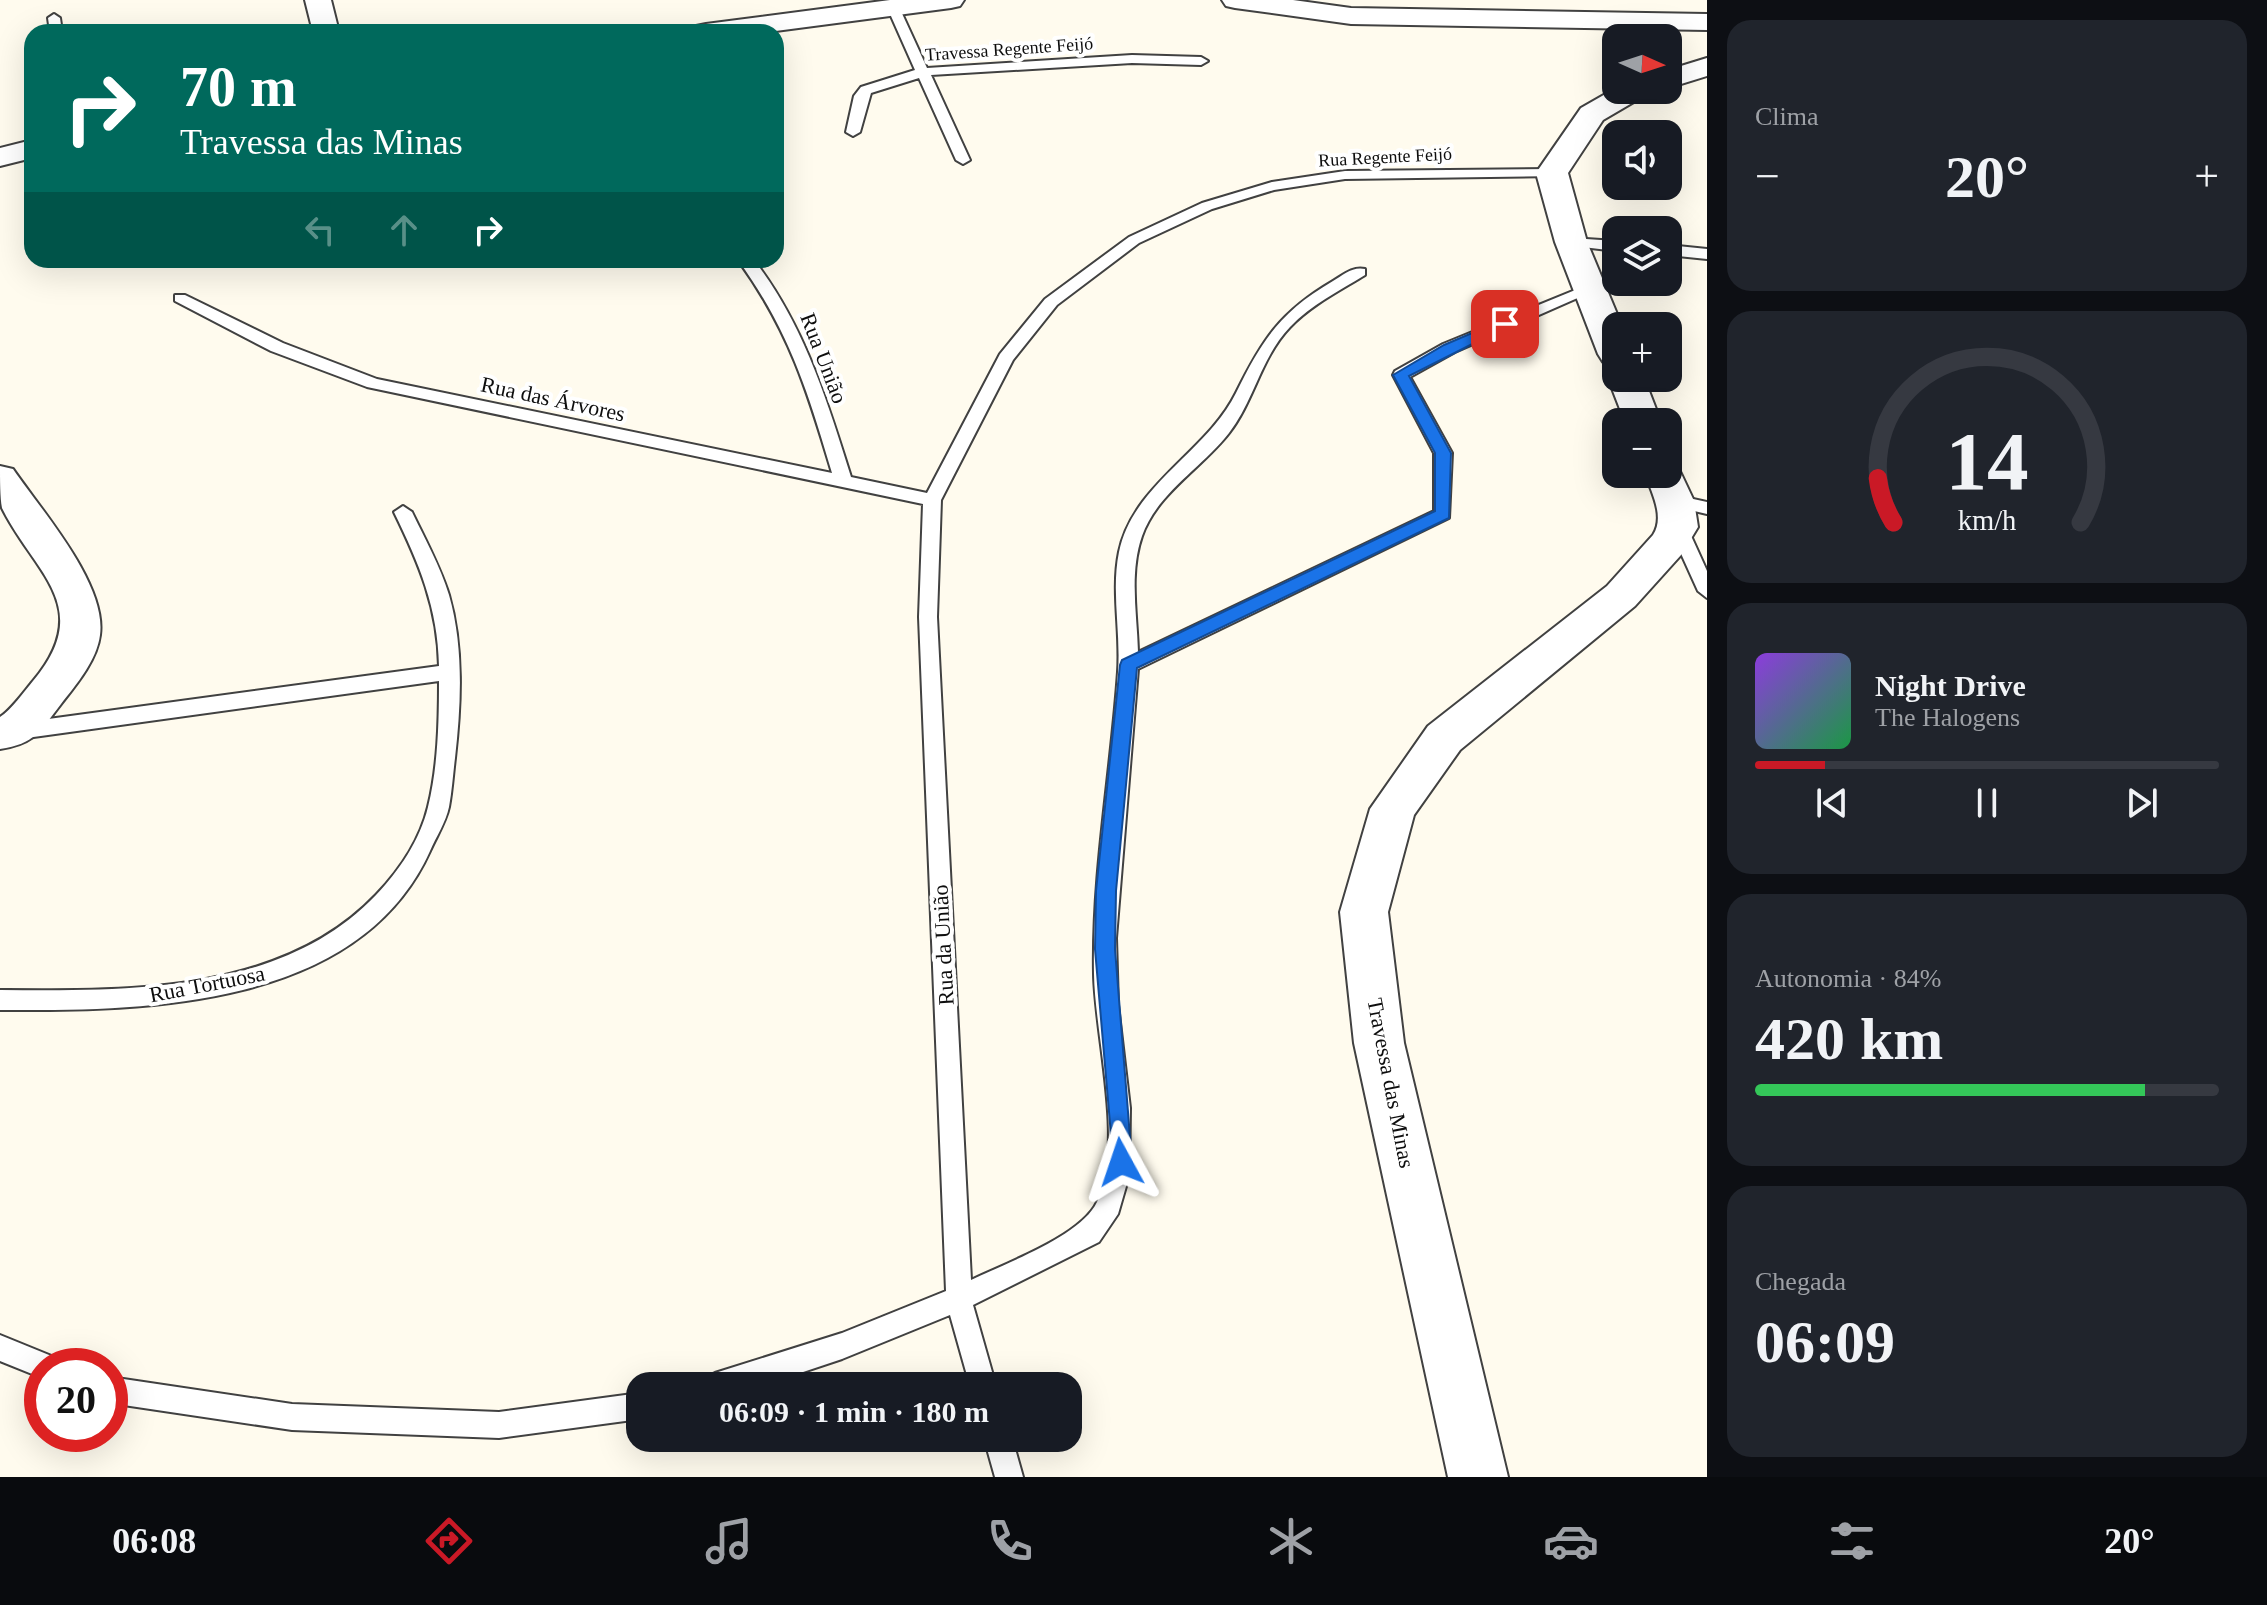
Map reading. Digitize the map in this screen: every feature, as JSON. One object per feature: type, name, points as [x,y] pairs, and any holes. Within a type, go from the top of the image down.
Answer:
[{"type":"street","points":[[318,0],[324,24]]},
{"type":"street","points":[[766,24],[951,0]]},
{"type":"street","points":[[1235,0],[1351,16],[1707,22]]},
{"type":"street","points":[[1682,75],[1707,67]]},
{"type":"street","points":[[1602,319],[1571,242],[1552,173],[1592,114],[1610,104]]},
{"type":"street","points":[[0,157],[24,151]]},
{"type":"street","points":[[0,478],[80,608],[80,636],[66,664],[7,732]]},
{"type":"street","name":"Travessa das Minas","points":[[1478,1477],[1379,1043],[1364,912],[1393,809],[1444,738],[1621,596],[1667,545],[1681,502]]},
{"type":"lane","points":[[893,7],[963,160]]},
{"type":"lane","name":"Travessa Regente Feijó","points":[[853,132],[866,90],[923,72],[1132,59],[1201,61]]},
{"type":"lane","name":"Rua Regente Feijó","points":[[932,500],[1006,358],[1051,302],[1134,240],[1207,206],[1272,186],[1345,175],[1552,173]]},
{"type":"lane","points":[[1571,242],[1602,245]]},
{"type":"lane","points":[[1682,251],[1707,254]]},
{"type":"lane","name":"Rua União","points":[[752,268],[782,311],[805,359],[843,480]]},
{"type":"lane","points":[[766,1372],[959,1301],[1094,1231],[1115,1195],[1121,1162],[1105,978],[1106,905],[1128,665],[1126,576],[1134,534],[1154,502],[1221,431],[1241,403],[1257,365],[1278,332],[1306,304],[1360,272]]},
{"type":"lane","points":[[1128,665],[1443,514],[1443,453],[1401,375],[1449,348],[1590,289]]},
{"type":"lane","name":"Rua das Árvores","points":[[180,298],[277,347],[373,383],[932,500]]},
{"type":"lane","name":"Rua da União","points":[[932,500],[928,617],[959,1301],[979,1372]]},
{"type":"lane","points":[[1681,502],[1707,591]]},
{"type":"lane","name":"Rua Tortuosa","points":[[0,1000],[169,994],[255,979],[344,941],[400,890],[431,835],[449,768],[449,672],[445,618],[437,585],[403,512]]},
{"type":"lane","points":[[7,732],[449,672]]},
{"type":"lane","points":[[0,1348],[24,1358]]},
{"type":"lane","points":[[128,1393],[292,1417],[499,1425],[626,1408]]},
{"type":"lane","points":[[1002,1452],[1009,1477]]},
{"type":"route","points":[[1121,1162],[1105,949],[1106,891],[1128,665],[1443,514],[1443,453],[1401,375],[1449,348],[1505,324]]}]
